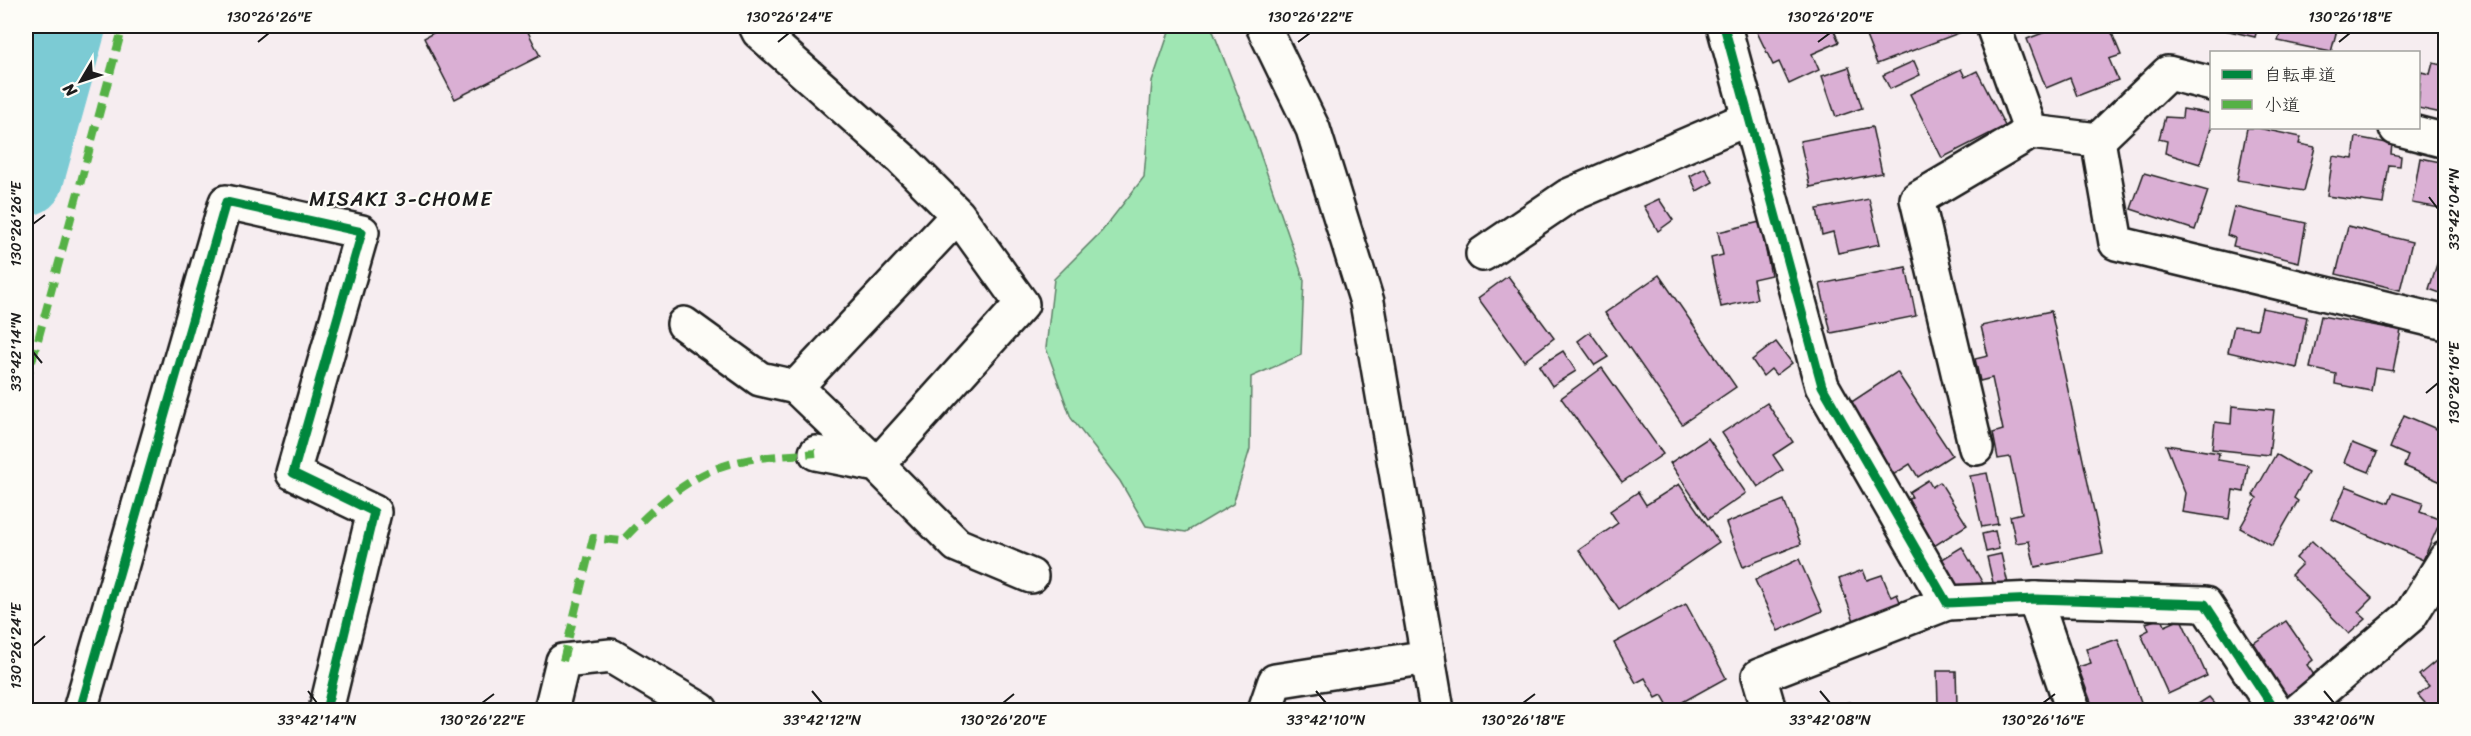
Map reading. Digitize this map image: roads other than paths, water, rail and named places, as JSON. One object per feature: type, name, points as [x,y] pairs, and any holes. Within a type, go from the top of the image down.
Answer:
[{"type":"street","points":[[756,26],[768,40],[902,159],[958,215],[1022,304],[878,465]]},
{"type":"street","points":[[1263,26],[1313,129],[1367,302],[1437,711]]},
{"type":"street","points":[[1724,26],[1822,386],[1947,603]]},
{"type":"street","points":[[1993,26],[2031,132]]},
{"type":"street","points":[[2098,140],[2168,74],[2210,84]]},
{"type":"street","points":[[1484,254],[1568,196],[1749,118]]},
{"type":"street","points":[[2400,129],[2445,141]]},
{"type":"street","points":[[1976,448],[1917,199],[2031,132],[2098,140]]},
{"type":"street","points":[[2098,140],[2116,243],[2445,323]]},
{"type":"street","points":[[80,711],[226,202],[362,232],[293,473],[374,512],[326,711]]},
{"type":"street","points":[[796,387],[958,215]]},
{"type":"street","points":[[684,324],[760,379],[796,387],[957,545],[1031,576]]},
{"type":"street","points":[[816,453],[878,465]]},
{"type":"street","points":[[2299,711],[2410,616],[2445,558]]},
{"type":"street","points":[[2036,599],[2073,711]]},
{"type":"street","points":[[1769,711],[1760,676],[1947,603],[2036,599],[2205,604],[2275,711]]},
{"type":"street","points":[[551,711],[563,662],[611,656],[701,711]]},
{"type":"street","points":[[1265,711],[1275,681],[1428,657]]},
{"type":"waterway","points":[[26,178],[68,26]]},
{"type":"district","name":"MISAKI 3-CHOME","points":[[401,199]]}]
